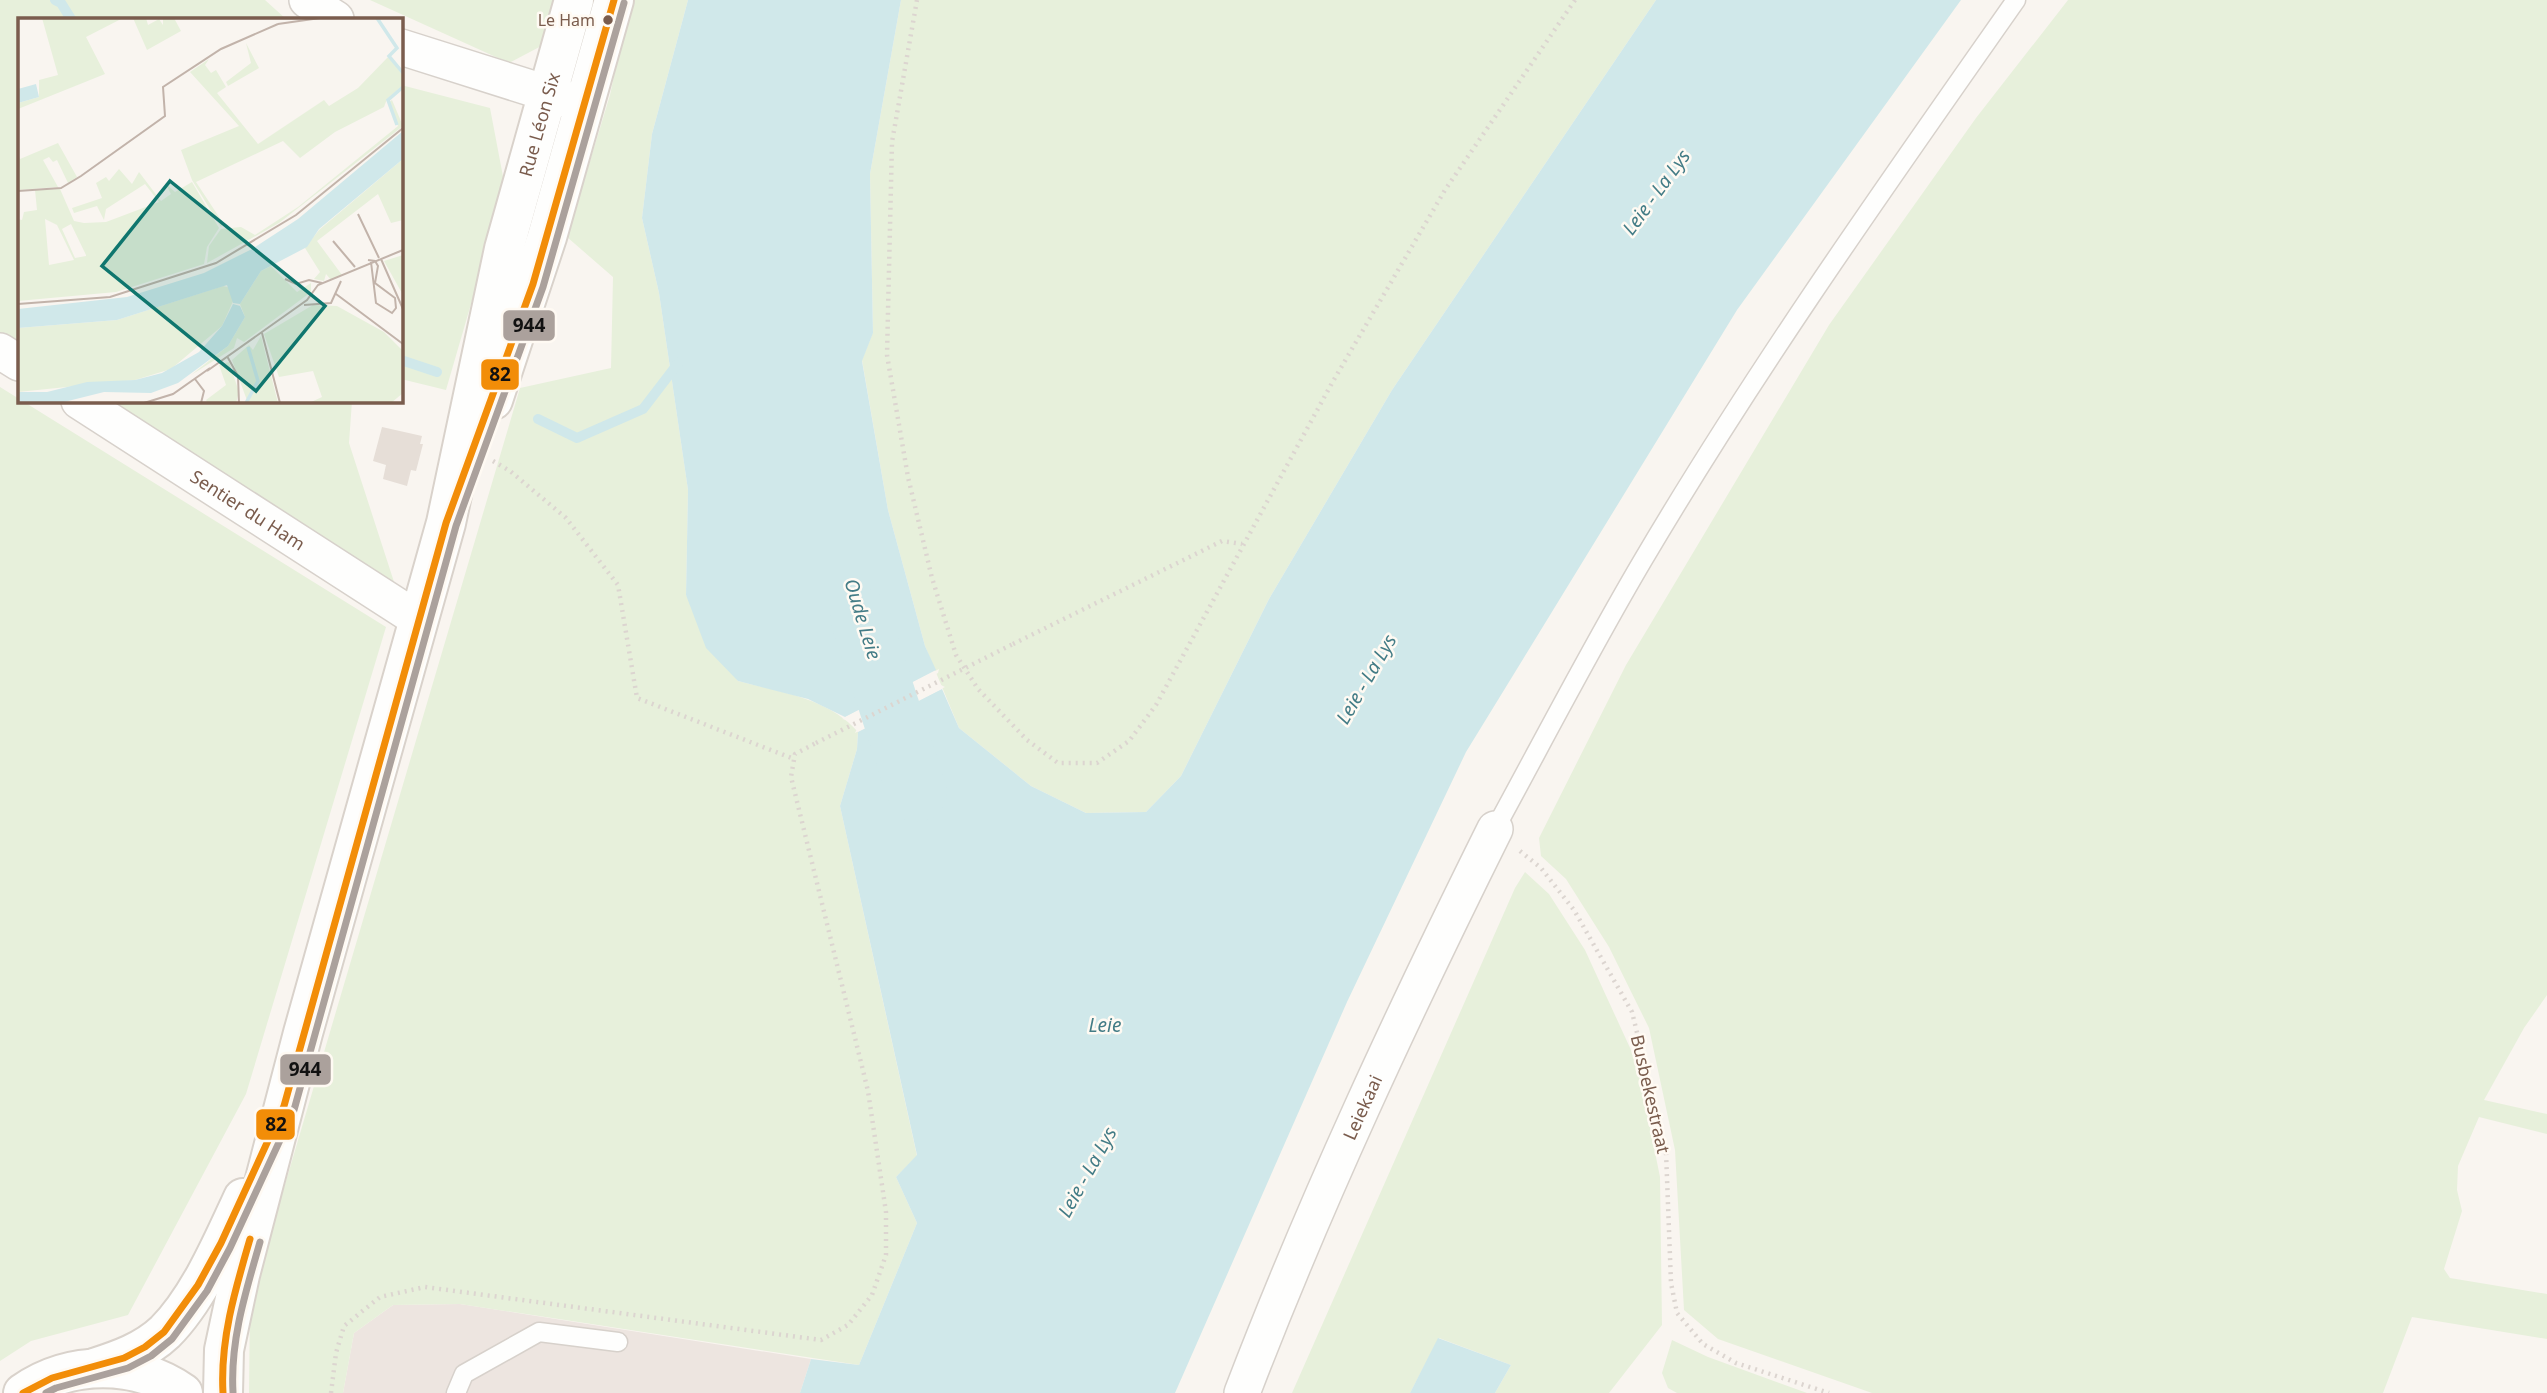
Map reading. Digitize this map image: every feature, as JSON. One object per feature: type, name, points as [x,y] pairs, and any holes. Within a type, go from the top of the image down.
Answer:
[{"type":"main road","name":"Rue Léon Six","points":[[446,523],[504,249],[574,0]]},
{"type":"main road","points":[[223,1393],[224,1350],[230,1315],[284,1106],[446,523],[518,328],[560,192],[614,0]]},
{"type":"main road","points":[[23,1393],[52,1378],[124,1358],[145,1347],[164,1332],[178,1315],[222,1243],[284,1106]]},
{"type":"main road","points":[[94,1368],[137,1372],[158,1378],[184,1393]]},
{"type":"street","points":[[307,0],[334,18]]},
{"type":"street","points":[[402,47],[585,105]]},
{"type":"street","points":[[0,351],[18,362]]},
{"type":"street","name":"Sentier du Ham","points":[[81,402],[419,620]]},
{"type":"street","name":"Leiekaai","points":[[1242,1393],[1353,1125],[1495,829]]},
{"type":"lane","points":[[1495,829],[1643,560],[1746,394],[1837,256],[2016,0]]},
{"type":"lane","points":[[456,1393],[464,1374],[538,1332],[618,1342]]},
{"type":"path","points":[[917,0],[892,142],[887,355],[908,477],[932,578],[956,655],[978,689],[1027,740],[1058,763],[1097,763],[1129,741],[1156,705],[1332,383],[1445,190],[1575,0]]},
{"type":"path","points":[[474,451],[510,471],[566,518],[618,585],[637,698],[794,760]]},
{"type":"path","points":[[331,1393],[336,1353],[344,1326],[380,1297],[425,1287],[821,1340],[848,1325],[872,1295],[886,1255],[884,1199],[868,1091],[791,777],[795,754],[1222,541],[1242,544]]},
{"type":"path","name":"Busbekestraat","points":[[1495,829],[1541,868],[1574,910],[1632,1012],[1666,1152],[1671,1283],[1677,1313],[1703,1344],[1736,1363],[1829,1393]]},
{"type":"shaded area","points":[[460,1304],[811,1359],[800,1393],[343,1393],[354,1333],[393,1305]]},
{"type":"green space","points":[[0,0],[265,0],[285,18],[18,18],[18,345],[0,333]]},
{"type":"green space","points":[[370,0],[560,0],[547,43],[509,63]]},
{"type":"green space","points":[[630,0],[688,0],[652,134],[642,218],[659,293],[688,490],[686,595],[738,681],[818,704],[846,720],[858,732],[857,749],[840,806],[917,1156],[896,1177],[917,1223],[859,1365],[460,1304],[393,1305],[354,1333],[343,1393],[249,1393],[250,1303],[520,388],[611,368],[613,277],[567,237],[610,95]]},
{"type":"green space","points":[[901,0],[1656,0],[1392,390],[1269,599],[1181,776],[1146,812],[1086,813],[1031,786],[959,728],[925,646],[888,510],[862,360],[873,332],[870,174]]},
{"type":"green space","points":[[2068,0],[2547,0],[2547,995],[2524,1028],[2484,1100],[2547,1114],[2547,1134],[2479,1117],[2458,1166],[2457,1190],[2462,1211],[2444,1269],[2450,1278],[2547,1294],[2547,1339],[2412,1317],[2383,1393],[1872,1393],[1718,1339],[1684,1310],[1675,1150],[1649,1028],[1609,947],[1566,879],[1541,856],[1539,838],[1626,665],[1829,325],[1976,118]]},
{"type":"green space","points":[[402,85],[490,108],[505,187],[446,390],[402,379]]},
{"type":"green space","points":[[0,387],[18,398],[18,402],[24,402],[386,627],[246,1094],[128,1315],[31,1341],[0,1361]]},
{"type":"green space","points":[[108,402],[352,402],[349,443],[395,585]]},
{"type":"green space","points":[[1525,872],[1549,894],[1585,950],[1637,1063],[1660,1177],[1662,1325],[1609,1393],[1495,1393],[1511,1365],[1439,1338],[1410,1393],[1292,1393],[1515,888]]},
{"type":"green space","points":[[1672,1340],[1708,1357],[1807,1393],[1677,1393],[1668,1388],[1662,1373]]},
{"type":"water","points":[[688,0],[901,0],[870,174],[873,333],[862,361],[888,510],[925,646],[936,670],[845,717],[808,699],[738,681],[706,648],[686,595],[688,490],[659,293],[642,218],[652,134]]},
{"type":"water","name":"Leie","points":[[1656,0],[1961,0],[1737,310],[1466,752],[1347,1002],[1175,1393],[800,1393],[811,1359],[859,1365],[917,1223],[896,1177],[917,1155],[840,806],[857,749],[858,732],[942,689],[959,728],[1031,786],[1086,813],[1146,812],[1181,776],[1269,599],[1392,390]]},
{"type":"water","points":[[1438,1338],[1511,1365],[1495,1393],[1410,1393]]},
{"type":"pier","points":[[939,669],[938,673],[847,720],[842,719]]},
{"type":"pier","points":[[941,685],[945,687],[855,733],[857,729]]},
{"type":"building","points":[[382,427],[422,436],[420,444],[423,444],[416,471],[411,470],[407,486],[383,479],[386,465],[373,461]]},
{"type":"waterway","points":[[55,0],[61,3],[70,18]]},
{"type":"waterway","points":[[402,360],[437,372]]},
{"type":"waterway","points":[[538,419],[577,438],[643,409],[679,362]]},
{"type":"waterway","name":"Oude Leie","points":[[860,617],[917,792]]},
{"type":"transit line","name":"82","points":[[23,1393],[52,1378],[124,1358],[145,1347],[164,1332],[198,1285],[221,1243],[284,1106],[446,523],[533,284],[614,0]]},
{"type":"transit line","name":"944","points":[[46,1393],[128,1368],[151,1356],[172,1339],[207,1291],[230,1248],[294,1110],[456,526],[543,287],[624,3]]},
{"type":"transit line","name":"82","points":[[223,1393],[226,1334],[250,1239]]},
{"type":"transit line","name":"944","points":[[233,1392],[237,1335],[260,1242]]},
{"type":"place","name":"Le Ham","points":[[608,20]]},
{"type":"water label","name":"Leie - La Lys","points":[[1656,192]]},
{"type":"water label","name":"Leie - La Lys","points":[[1366,679]]},
{"type":"water label","name":"Leie - La Lys","points":[[1087,1172]]}]
